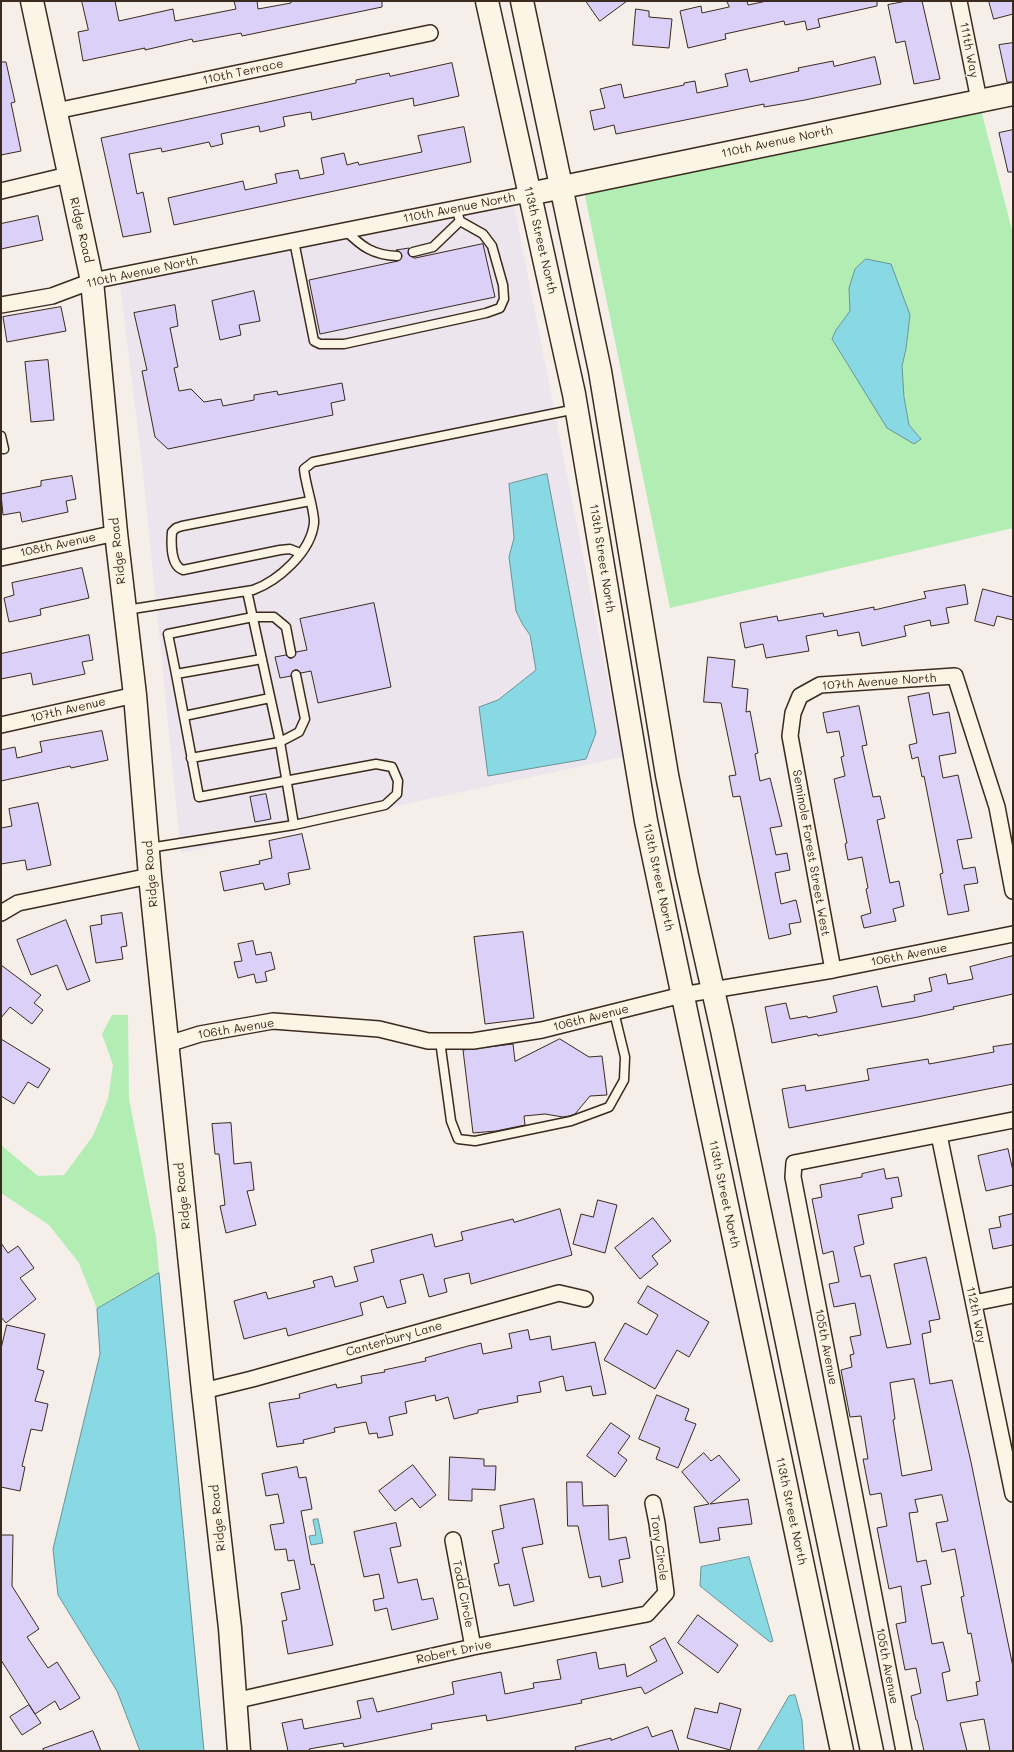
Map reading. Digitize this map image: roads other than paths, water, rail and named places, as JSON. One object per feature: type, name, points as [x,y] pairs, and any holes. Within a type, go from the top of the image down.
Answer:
[{"type":"main road","name":"Ridge Road","points":[[32,1],[56,111],[68,175],[92,281],[116,533],[135,695],[150,876],[203,1391],[230,1628],[234,1700],[240,1751]]},
{"type":"main road","name":"113th Street North","points":[[488,1],[577,409],[646,821],[842,1751]]},
{"type":"main road","points":[[522,1],[600,371],[667,775],[872,1751]]},
{"type":"main road","name":"110th Avenue North","points":[[529,194],[1013,94]]},
{"type":"street","name":"111th Way","points":[[959,1],[979,100]]},
{"type":"street","name":"110th Terrace","points":[[56,111],[430,33]]},
{"type":"street","points":[[1,191],[68,175]]},
{"type":"street","name":"110th Avenue North","points":[[1,305],[52,296],[92,281],[345,230],[458,215],[529,194]]},
{"type":"street","name":"108th Avenue","points":[[1,558],[116,533]]},
{"type":"street","name":"107th Avenue North","points":[[790,736],[793,713],[800,696],[820,685],[955,676],[997,807],[1013,891]]},
{"type":"street","name":"107th Avenue","points":[[1,725],[135,695]]},
{"type":"street","name":"Seminole Forest Street West","points":[[790,736],[833,970]]},
{"type":"street","points":[[1,913],[18,903],[150,876]]},
{"type":"street","name":"106th Avenue","points":[[168,1044],[200,1034],[273,1022],[379,1029],[428,1041],[473,1041],[535,1032],[682,995],[833,970],[1013,934]]},
{"type":"street","name":"105th Avenue","points":[[904,1751],[793,1177],[794,1163],[1013,1120]]},
{"type":"street","name":"112th Way","points":[[939,1135],[1013,1494]]},
{"type":"street","name":"Canterbury Lane","points":[[203,1391],[252,1379],[559,1293],[585,1299]]},
{"type":"street","points":[[974,1303],[1013,1295]]},
{"type":"street","name":"Tony Circle","points":[[653,1503],[666,1593]]},
{"type":"street","name":"Todd Circle","points":[[453,1540],[473,1648]]},
{"type":"street","name":"Robert Drive","points":[[234,1700],[473,1648],[647,1614],[666,1593]]},
{"type":"lane","points":[[294,241],[314,340],[320,344],[344,344],[486,313],[500,308],[504,299],[503,285],[492,246],[483,234],[458,215],[433,247],[413,252]]},
{"type":"lane","points":[[345,230],[361,246],[382,255],[397,256]]},
{"type":"lane","points":[[125,611],[247,591],[264,586],[285,572],[306,544],[314,523],[304,469],[313,462],[577,409]]},
{"type":"lane","points":[[1,436],[4,449]]},
{"type":"lane","points":[[300,553],[290,549],[280,550],[183,570],[178,568],[175,564],[172,532],[176,528],[182,526],[310,501]]},
{"type":"lane","points":[[247,591],[280,742],[294,825]]},
{"type":"lane","points":[[148,848],[294,825],[385,805],[397,794],[398,781],[392,768],[376,764],[199,797],[168,634],[253,617],[274,617],[286,627],[291,654]]},
{"type":"lane","points":[[176,674],[262,659]]},
{"type":"lane","points":[[191,758],[280,742],[300,732],[305,719],[296,674]]},
{"type":"lane","points":[[184,716],[270,698]]},
{"type":"lane","points":[[440,1041],[451,1121],[458,1139],[475,1141],[571,1121],[609,1107],[624,1080],[625,1057],[614,1012]]},
{"type":"water","points":[[866,259],[891,264],[910,315],[906,349],[902,366],[904,397],[909,425],[921,439],[914,444],[887,428],[832,339],[836,330],[850,311],[849,288],[855,269]]},
{"type":"water","points":[[547,474],[596,733],[586,759],[488,776],[479,707],[498,700],[536,670],[530,635],[516,611],[509,557],[514,538],[509,484]]},
{"type":"water","points":[[159,1273],[204,1751],[140,1751],[117,1691],[58,1595],[53,1549],[100,1354],[97,1309]]},
{"type":"water","points":[[318,1519],[323,1543],[311,1545],[309,1536],[316,1535],[313,1520]]},
{"type":"water","points":[[749,1557],[773,1641],[770,1642],[700,1586],[701,1567]]},
{"type":"water","points":[[795,1695],[802,1720],[804,1751],[757,1751],[789,1696]]}]
